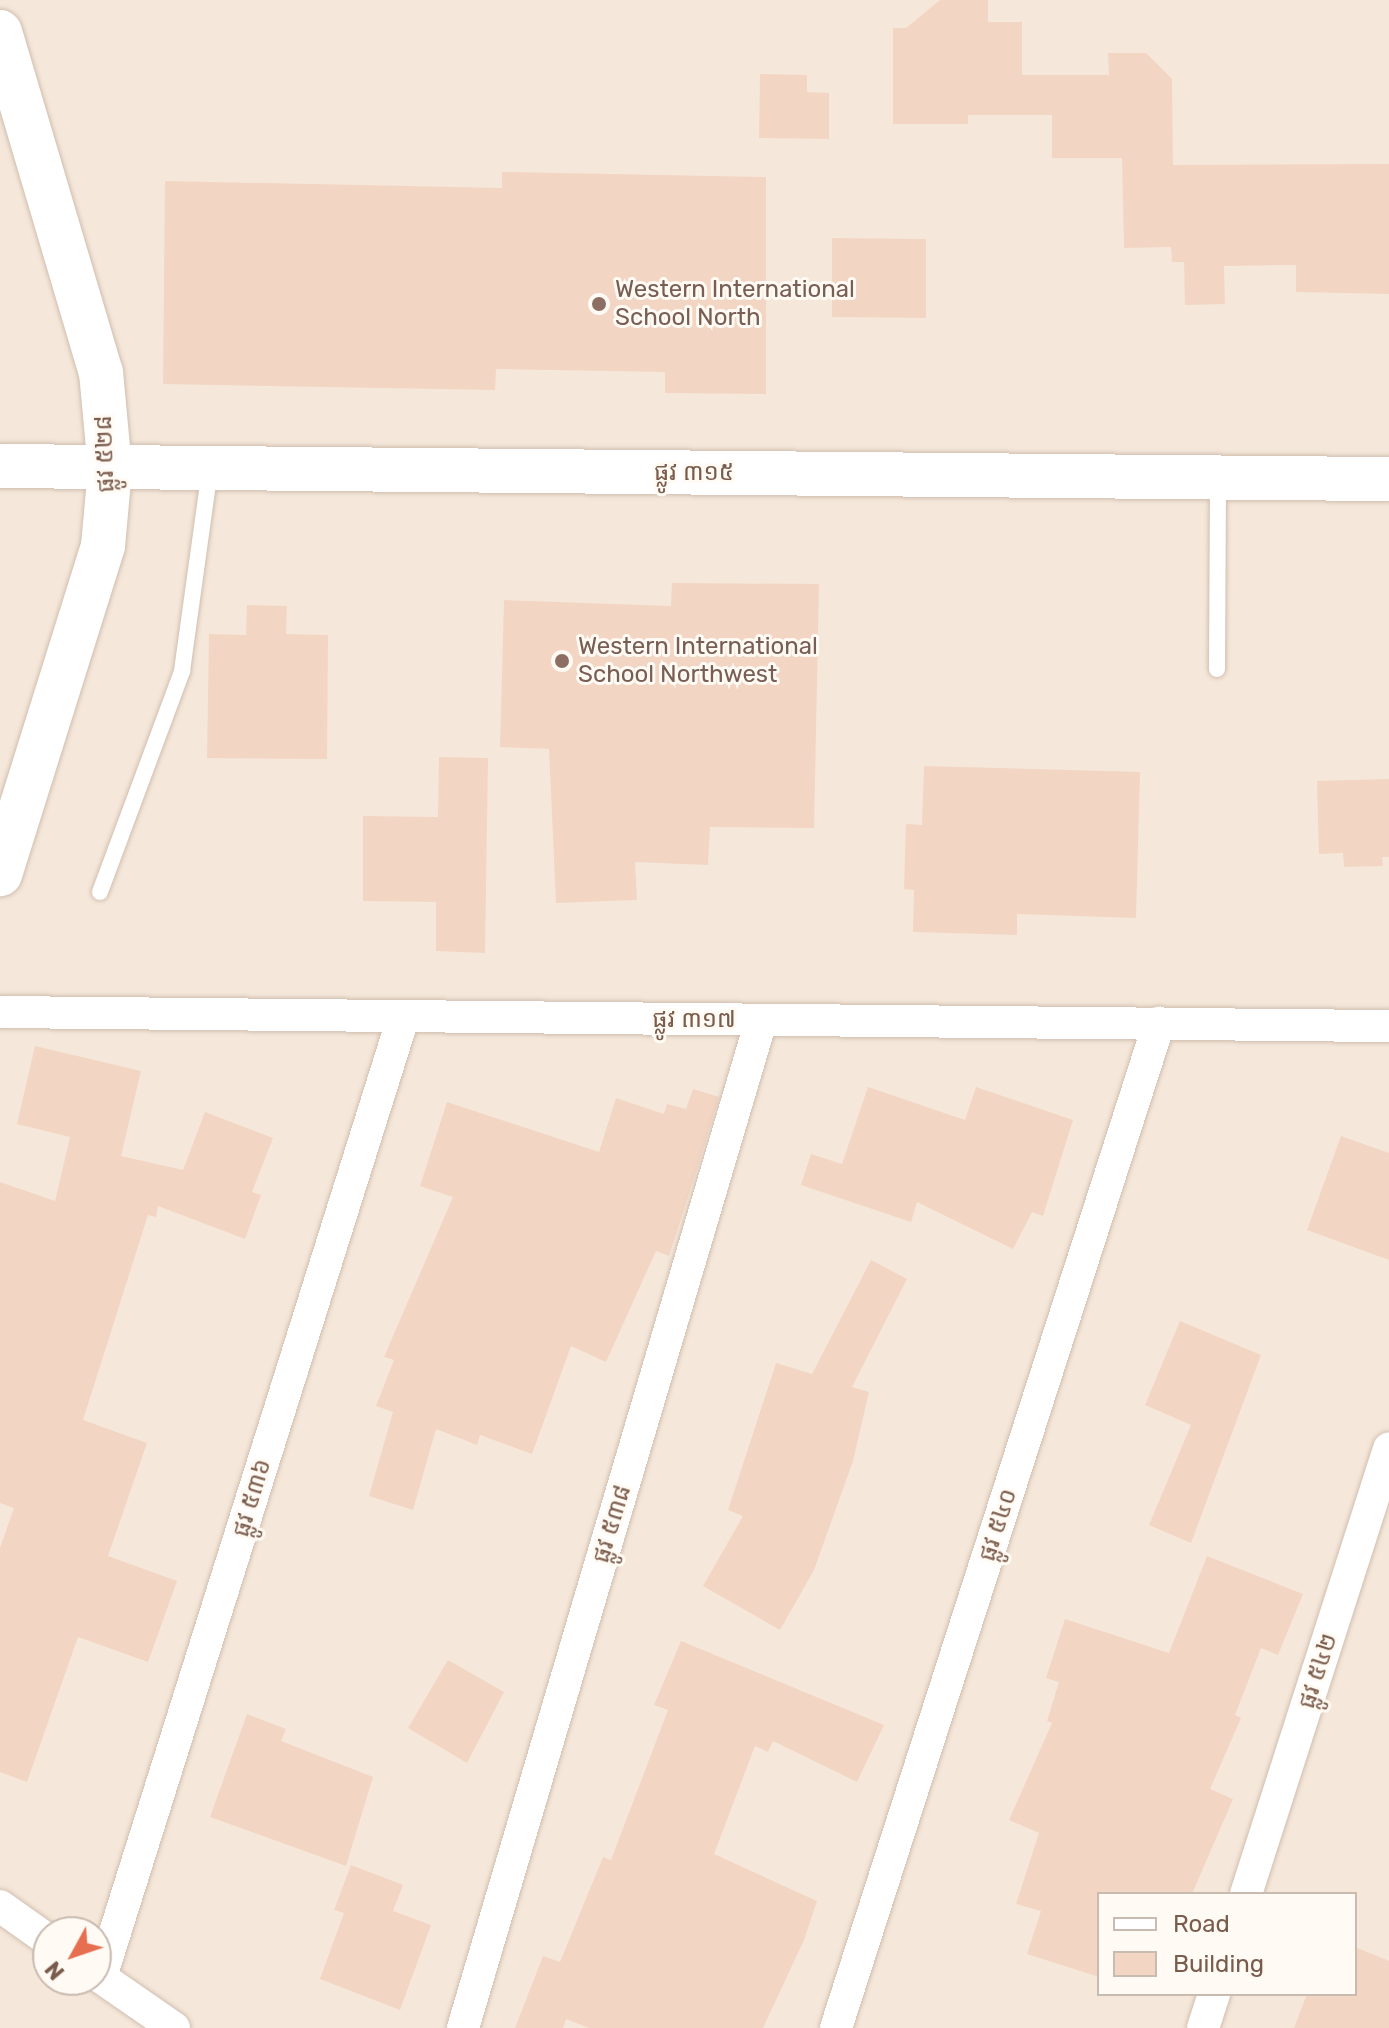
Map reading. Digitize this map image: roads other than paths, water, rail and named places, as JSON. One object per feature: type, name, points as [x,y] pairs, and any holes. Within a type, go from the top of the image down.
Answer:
[{"type":"street","name":"ផ្លូវ ៥២៨","points":[[0,32],[101,372],[110,469],[103,546],[0,874]]},
{"type":"street","name":"ផ្លូវ ៣១៥","points":[[0,466],[1389,479]]},
{"type":"street","name":"ផ្លូវ ៣១៧","points":[[0,1012],[1389,1026]]},
{"type":"street","name":"ផ្លូវ ៥៣៦","points":[[112,1931],[403,1018]]},
{"type":"street","name":"ផ្លូវ ៥៣៨","points":[[463,2028],[761,1021]]},
{"type":"street","name":"ផ្លូវ ៥៤០","points":[[836,2028],[1159,1023]]},
{"type":"street","name":"ផ្លូវ ៥៤២","points":[[1247,1892],[1389,1448]]},
{"type":"street","points":[[0,1906],[32,1929]]},
{"type":"street","points":[[112,1985],[174,2028]]},
{"type":"street","points":[[1203,2028],[1213,1996]]},
{"type":"lane","points":[[100,892],[182,671],[210,470]]},
{"type":"lane","points":[[1217,669],[1218,478]]},
{"type":"place","name":"Western International School North","points":[[599,304]]},
{"type":"place","name":"Western International School Northwest","points":[[562,661]]}]
